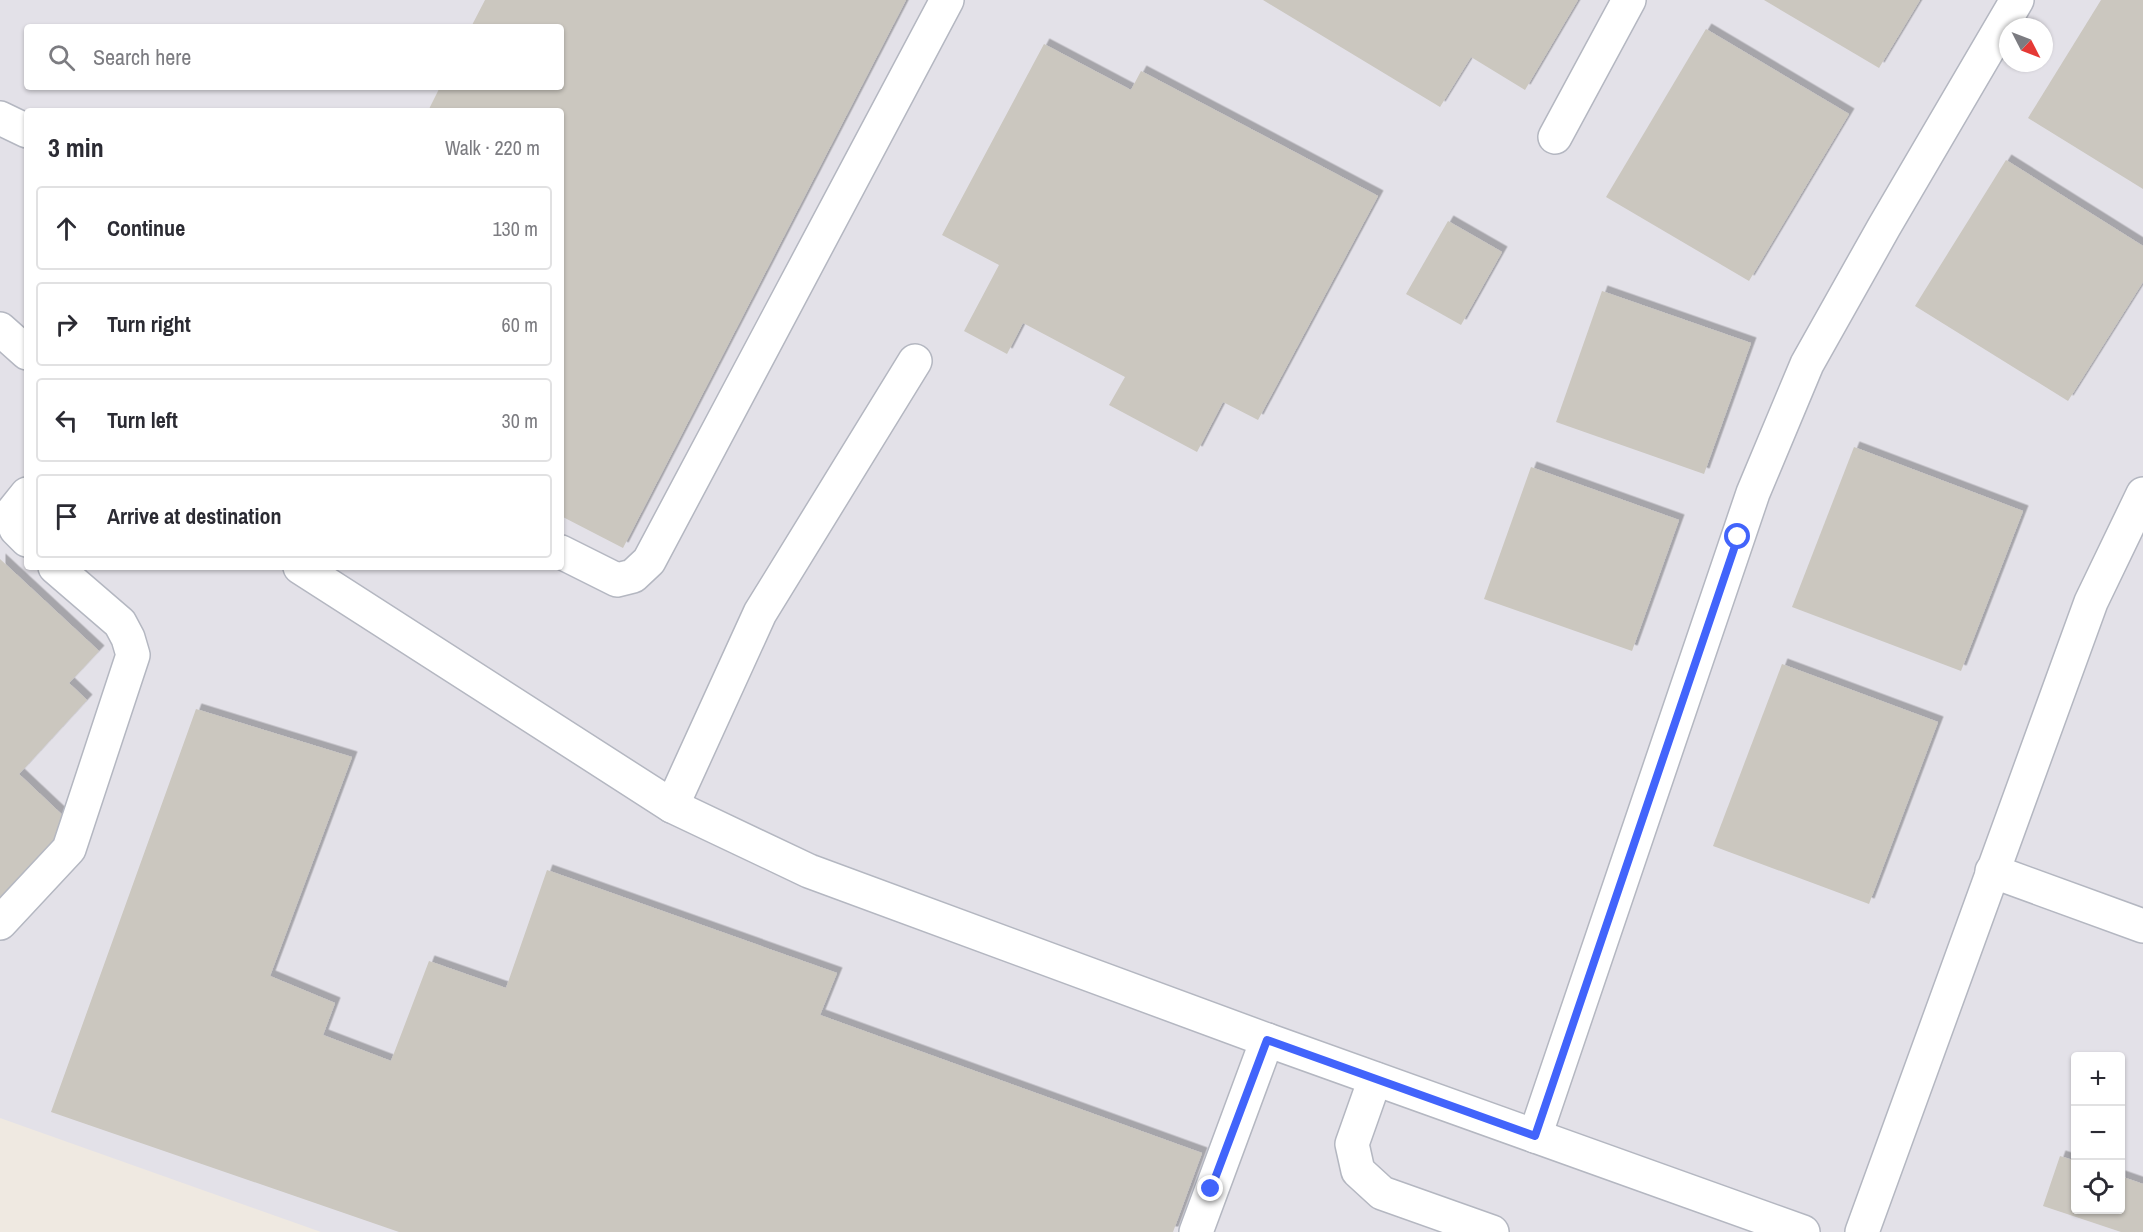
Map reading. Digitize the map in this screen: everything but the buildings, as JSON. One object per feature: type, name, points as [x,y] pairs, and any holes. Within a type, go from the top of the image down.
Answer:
[{"type":"street","points":[[564,554],[617,580],[633,576],[649,561],[947,0]]},
{"type":"street","points":[[1555,137],[1629,0]]},
{"type":"street","points":[[1535,1136],[1753,493],[1807,364],[1884,226],[2017,0]]},
{"type":"street","points":[[0,118],[24,130]]},
{"type":"street","points":[[0,329],[24,350]]},
{"type":"street","points":[[672,806],[760,613],[915,361]]},
{"type":"street","points":[[1862,1232],[2091,602],[2143,494]]},
{"type":"street","points":[[24,498],[10,515],[16,529],[24,537]]},
{"type":"street","points":[[0,922],[69,849],[133,655],[120,623],[58,570]]},
{"type":"street","points":[[305,570],[672,806],[809,871],[1267,1040],[1803,1232]]},
{"type":"street","points":[[1992,871],[2143,926]]},
{"type":"street","points":[[1196,1232],[1267,1040]]},
{"type":"street","points":[[1375,1079],[1352,1144],[1358,1171],[1382,1193],[1492,1232]]},
{"type":"shaded area","points":[[0,0],[2143,0],[2143,1232],[321,1232],[0,1118]]},
{"type":"route","points":[[1211,1189],[1267,1040],[1535,1136],[1738,537]]}]
